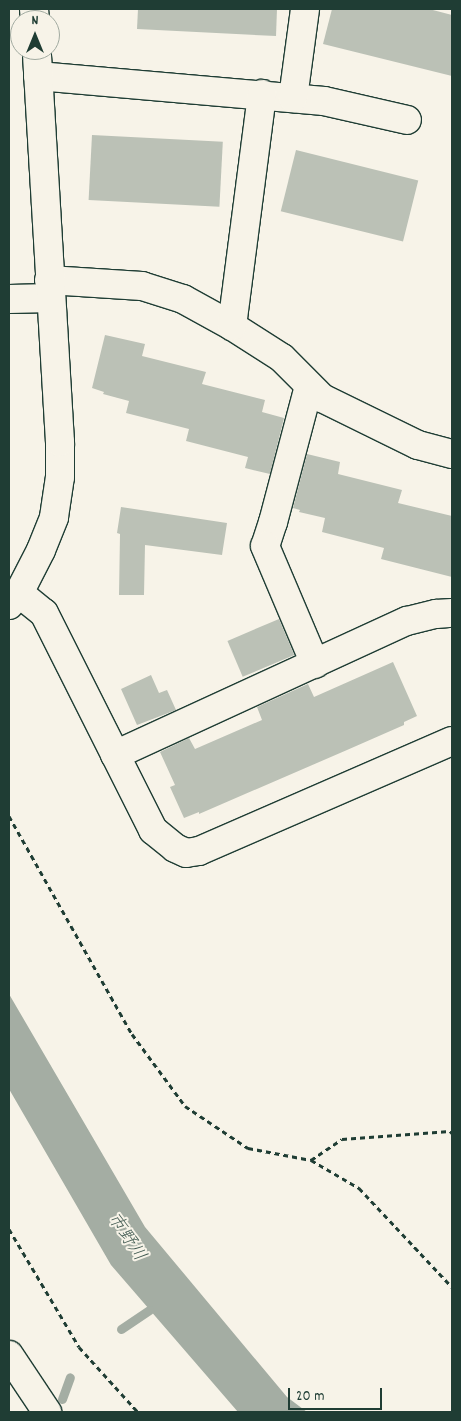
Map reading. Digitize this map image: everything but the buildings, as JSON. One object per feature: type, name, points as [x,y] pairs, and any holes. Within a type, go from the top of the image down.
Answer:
[{"type":"street","points":[[293,98],[305,9]]},
{"type":"street","points":[[407,120],[324,101],[37,63],[60,442],[60,477],[54,517],[41,550],[14,599],[44,613],[153,830],[174,848],[186,853],[199,851],[452,741]]},
{"type":"street","points":[[232,326],[262,94]]},
{"type":"street","points":[[9,299],[50,289],[142,286],[183,299],[232,326],[282,358],[322,398],[418,444],[452,454]]},
{"type":"street","points":[[309,386],[274,522],[265,546],[315,664]]},
{"type":"street","points":[[115,755],[407,621],[452,613]]},
{"type":"street","points":[[9,1354],[43,1411]]},
{"type":"path","points":[[9,816],[132,1034],[185,1106],[248,1148],[311,1160],[359,1188],[452,1287]]},
{"type":"path","points":[[311,1160],[342,1139],[450,1131],[452,1133]]},
{"type":"path","points":[[9,1229],[79,1347],[138,1412]]},
{"type":"water","name":"市野川","points":[[9,994],[145,1227],[287,1397],[307,1412],[238,1412],[111,1265],[9,1089]]},
{"type":"waterway","points":[[121,1329],[149,1310]]},
{"type":"waterway","points":[[62,1399],[70,1377]]}]
